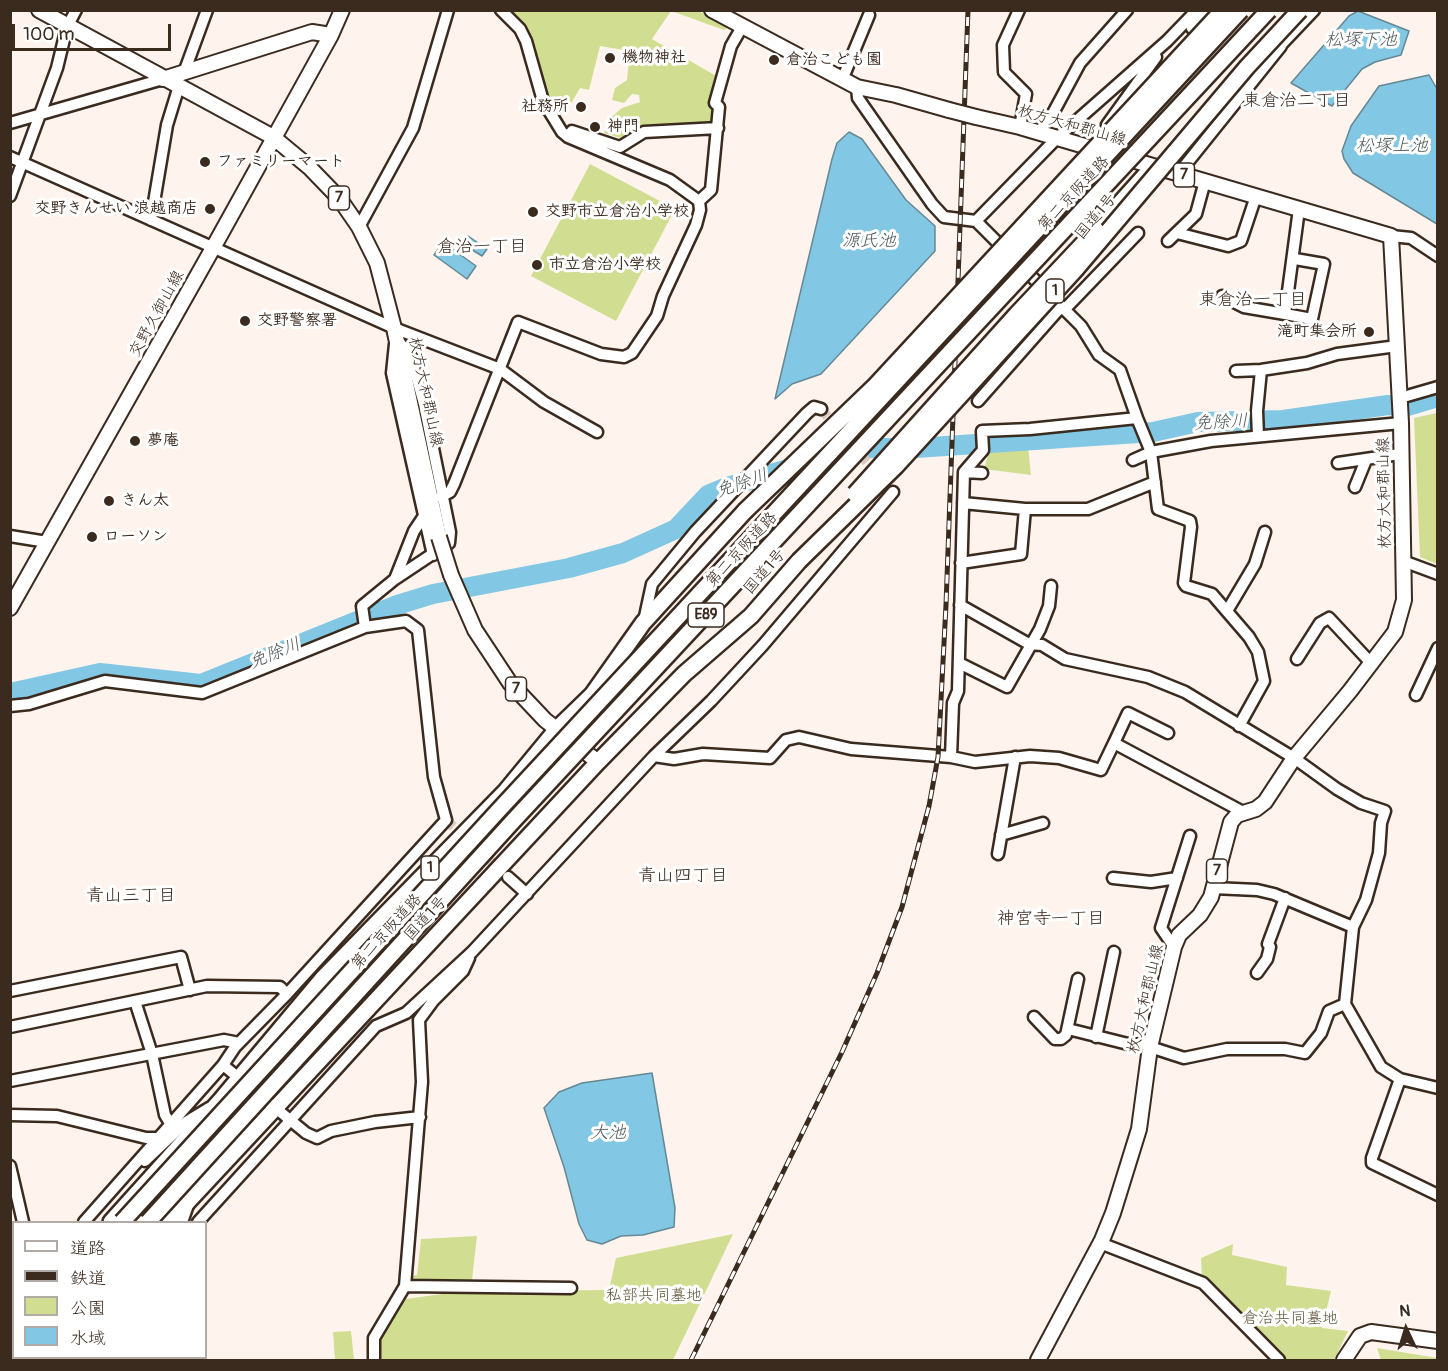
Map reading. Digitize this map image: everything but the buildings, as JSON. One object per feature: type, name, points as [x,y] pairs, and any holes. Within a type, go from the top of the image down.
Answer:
[{"type":"highway","name":"国道1号","points":[[112,1221],[220,1101],[323,978],[505,792],[557,729],[592,695],[644,624],[745,511],[1107,125],[1209,10]]},
{"type":"highway","points":[[745,511],[874,387],[1223,10]]},
{"type":"highway","name":"第二京阪道路","points":[[123,1221],[497,812],[1241,10]]},
{"type":"highway","name":"第二京阪道路","points":[[149,1221],[514,820],[1269,10]]},
{"type":"highway","points":[[799,561],[886,459],[1112,214],[1286,10]]},
{"type":"highway","name":"国道1号","points":[[170,1221],[598,762],[684,674],[751,616],[799,561],[896,466],[1076,268],[1247,67],[1300,10]]},
{"type":"main road","name":"枚方大和郡山線","points":[[39,10],[273,137],[309,167],[339,198],[359,227],[377,263],[395,333],[439,537],[454,585],[475,630],[510,682],[557,729],[598,762]]},
{"type":"main road","points":[[163,79],[185,70],[253,52],[312,32],[331,35],[342,10]]},
{"type":"main road","name":"枚方大和郡山線","points":[[711,10],[857,87],[896,94],[949,110],[1020,127],[1391,236],[1400,408],[1402,613],[1395,632],[1294,758],[1265,802],[1256,809],[1243,812],[1231,822],[1206,908],[1179,935],[1174,947],[1151,1042],[1139,1129],[1125,1179],[1100,1243],[1038,1360]]},
{"type":"main road","name":"交野久御山線","points":[[10,608],[331,35]]},
{"type":"main road","points":[[1344,1360],[1352,1344],[1360,1336],[1371,1332],[1437,1341]]},
{"type":"street","points":[[10,196],[41,114],[67,27],[76,10]]},
{"type":"street","points":[[185,70],[207,10]]},
{"type":"street","points":[[359,227],[413,128],[448,10]]},
{"type":"street","points":[[501,10],[520,29],[526,41],[543,101],[568,137],[670,180],[699,201]]},
{"type":"street","points":[[1018,10],[1003,45],[1004,72],[1026,94],[1020,127]]},
{"type":"street","points":[[1038,133],[1052,115],[1080,63],[1127,10]]},
{"type":"street","points":[[976,222],[1057,138],[1167,41],[1197,10]]},
{"type":"street","points":[[1179,173],[1281,46],[1314,10]]},
{"type":"street","points":[[842,80],[869,15]]},
{"type":"street","points":[[441,497],[450,492],[454,484],[518,322],[601,354],[624,357],[632,353],[657,316],[663,296],[684,256],[696,225],[699,201],[711,190],[719,107],[715,103],[731,46],[742,27]]},
{"type":"street","points":[[1107,125],[1167,41]]},
{"type":"street","points":[[1247,67],[1281,46]]},
{"type":"street","points":[[10,123],[163,79]]},
{"type":"street","points":[[151,220],[167,125],[179,86]]},
{"type":"street","points":[[857,87],[858,98],[932,204],[944,217],[976,222],[1081,326],[1100,355],[1120,370],[1151,452],[1158,509],[1190,521],[1184,582],[1186,586],[1212,594],[1258,652],[1264,681],[1239,726]]},
{"type":"street","points":[[568,137],[572,131],[620,147],[644,132],[718,128]]},
{"type":"street","points":[[10,157],[395,333],[500,369],[544,402],[597,432]]},
{"type":"street","points":[[1040,287],[1151,165]]},
{"type":"street","points":[[1168,241],[1197,214],[1205,181]]},
{"type":"street","points":[[1177,233],[1228,246],[1240,241],[1256,196]]},
{"type":"street","points":[[1286,314],[1294,259],[1292,249],[1299,209]]},
{"type":"street","points":[[978,401],[1063,308],[1138,233]]},
{"type":"street","points":[[1391,236],[1411,238],[1437,256]]},
{"type":"street","points":[[1222,296],[1244,307],[1312,319],[1324,264],[1294,259]]},
{"type":"street","points":[[365,627],[362,606],[395,579],[449,543],[450,532],[441,497],[424,404],[411,357],[395,333]]},
{"type":"street","points":[[395,333],[392,374],[433,555]]},
{"type":"street","points":[[1236,371],[1261,370],[1307,363],[1337,354],[1397,346]]},
{"type":"street","points":[[1258,432],[1261,370]]},
{"type":"street","points":[[1133,460],[1151,452],[1400,408],[1437,387]]},
{"type":"street","points":[[644,624],[652,584],[696,532],[807,413],[814,407],[821,409]]},
{"type":"street","points":[[951,757],[953,703],[958,691],[964,472],[983,446],[982,431],[1030,429],[1137,418]]},
{"type":"street","points":[[1338,463],[1400,454]]},
{"type":"street","points":[[1355,487],[1366,460]]},
{"type":"street","points":[[964,472],[982,473]]},
{"type":"street","points":[[963,503],[1025,509],[1088,509],[1155,482]]},
{"type":"street","points":[[199,1221],[376,1026],[406,1013],[472,952],[654,756],[711,701],[763,645],[893,492]]},
{"type":"street","points":[[962,563],[1022,554],[1025,509]]},
{"type":"street","points":[[395,579],[414,531],[424,516]]},
{"type":"street","points":[[1227,611],[1255,564],[1265,532]]},
{"type":"street","points":[[10,536],[47,542]]},
{"type":"street","points":[[1403,561],[1437,574]]},
{"type":"street","points":[[959,663],[1007,687],[1029,644],[1040,630],[1049,606],[1051,586]]},
{"type":"street","points":[[960,605],[1029,644],[1042,645],[1065,659],[1148,677],[1185,692],[1294,758],[1361,803],[1384,811],[1380,823],[1379,853],[1366,900],[1353,927],[1346,1004],[1382,1067],[1401,1079],[1437,1088]]},
{"type":"street","points":[[1298,659],[1320,623],[1329,618],[1371,663]]},
{"type":"street","points":[[10,706],[29,704],[105,681],[202,693],[365,627],[406,621],[418,630],[434,777],[446,820],[287,994],[239,1042],[223,1065],[85,1221]]},
{"type":"street","points":[[1416,695],[1437,648]]},
{"type":"street","points":[[654,756],[674,759],[704,754],[770,758],[786,740],[799,737],[851,749],[951,757],[975,762],[1015,757],[1059,758],[1101,770],[1128,713],[1168,733]]},
{"type":"street","points":[[1114,743],[1243,812]]},
{"type":"street","points":[[998,854],[1015,757]]},
{"type":"street","points":[[1001,835],[1043,823]]},
{"type":"street","points":[[1174,947],[1161,928],[1191,836]]},
{"type":"street","points":[[508,877],[527,894]]},
{"type":"street","points":[[1113,878],[1150,882],[1177,878]]},
{"type":"street","points":[[1213,888],[1257,890],[1285,898],[1353,927]]},
{"type":"street","points":[[1257,973],[1268,959],[1270,947],[1268,944],[1285,898]]},
{"type":"street","points":[[374,1360],[374,1338],[405,1286],[422,1082],[419,1020],[433,1001],[463,971],[472,952]]},
{"type":"street","points":[[1096,1037],[1114,952]]},
{"type":"street","points":[[10,991],[181,957],[190,990]]},
{"type":"street","points":[[1034,1017],[1055,1039],[1061,1039],[1068,1029],[1078,979]]},
{"type":"street","points":[[10,1027],[207,986],[280,987],[287,994]]},
{"type":"street","points":[[135,1001],[152,1054],[165,1115],[171,1125]]},
{"type":"street","points":[[1068,1029],[1132,1045],[1151,1042],[1184,1058],[1227,1049],[1285,1049],[1305,1053],[1321,1033],[1329,1011],[1346,1004]]},
{"type":"street","points":[[10,1081],[224,1040],[239,1042]]},
{"type":"street","points":[[223,1065],[290,1120],[316,1138],[331,1131],[375,1122],[420,1117]]},
{"type":"street","points":[[1401,1079],[1372,1163],[1437,1195]]},
{"type":"street","points":[[124,1178],[157,1151],[186,1122],[220,1101]]},
{"type":"street","points":[[10,1115],[57,1116],[146,1138],[159,1138]]},
{"type":"street","points":[[10,1166],[23,1221]]},
{"type":"street","points":[[182,1221],[190,1199]]},
{"type":"street","points":[[1100,1243],[1203,1283],[1279,1360]]},
{"type":"street","points":[[405,1286],[571,1288]]},
{"type":"green space","name":"機物神社","points":[[510,11],[671,11],[652,39],[718,77],[714,124],[624,139],[604,133],[610,118],[622,108],[640,102],[639,95],[632,94],[624,103],[612,100],[615,88],[627,80],[630,51],[600,46],[589,90],[580,88],[569,107],[554,110],[518,18]]},
{"type":"green space","points":[[671,11],[698,11],[730,26],[724,30]]},
{"type":"green space","points":[[590,164],[675,209],[616,321],[531,276]]},
{"type":"green space","points":[[1438,413],[1437,564],[1420,557],[1414,418]]},
{"type":"green space","points":[[1028,446],[1031,475],[984,469],[990,448]]},
{"type":"green space","name":"私部共同墓地","points":[[733,1234],[673,1360],[377,1360],[379,1337],[406,1299],[463,1291],[609,1290],[616,1258]]},
{"type":"green space","points":[[477,1236],[472,1280],[438,1284],[411,1283],[411,1276],[417,1275],[421,1239]]},
{"type":"green space","name":"倉治共同墓地","points":[[1233,1244],[1232,1255],[1287,1267],[1286,1285],[1331,1291],[1322,1328],[1348,1331],[1334,1360],[1282,1360],[1210,1282],[1202,1278],[1201,1258]]},
{"type":"green space","points":[[351,1331],[354,1360],[335,1360],[333,1332]]},
{"type":"green space","points":[[1377,1348],[1437,1358],[1437,1360],[1381,1360]]},
{"type":"water","name":"松塚下池","points":[[1358,11],[1409,31],[1401,55],[1375,62],[1362,69],[1332,106],[1291,83],[1349,16]]},
{"type":"water","name":"松塚上池","points":[[1429,75],[1437,89],[1437,224],[1353,173],[1342,151],[1351,126],[1379,86]]},
{"type":"water","name":"源氏池","points":[[849,132],[862,139],[906,200],[935,226],[935,251],[821,374],[792,384],[775,399],[832,159],[837,143]]},
{"type":"water","points":[[468,236],[487,249],[482,256],[463,244]]},
{"type":"water","points":[[443,242],[476,266],[467,279],[434,255]]},
{"type":"water","name":"大池","points":[[652,1073],[675,1208],[674,1227],[643,1235],[621,1236],[602,1244],[587,1240],[579,1224],[564,1167],[544,1108],[559,1092],[582,1083]]},
{"type":"waterway","name":"免除川","points":[[10,693],[100,673],[201,684],[397,605],[433,594],[569,568],[623,553],[676,529],[708,495],[727,487],[858,448],[916,448],[1153,432],[1198,422],[1283,420],[1388,405],[1408,406],[1438,397]]},
{"type":"tunnel","points":[[821,409],[893,492]]},
{"type":"tunnel","points":[[446,820],[503,872]]},
{"type":"railway","points":[[691,1360],[842,1052],[877,973],[902,907],[929,806],[938,757],[946,605],[968,10]]},
{"type":"place","name":"機物神社","points":[[610,58]]},
{"type":"place","name":"倉治こども園","points":[[774,60]]},
{"type":"place","name":"社務所","points":[[581,107]]},
{"type":"place","name":"神門","points":[[595,127]]},
{"type":"place","name":"ファミリーマート","points":[[205,162]]},
{"type":"place","name":"交野きんせい 浪越商店","points":[[210,209]]},
{"type":"place","name":"交野市立倉治小学校","points":[[533,212]]},
{"type":"place","name":"市立倉治小学校","points":[[537,265]]},
{"type":"place","name":"交野警察署","points":[[245,321]]},
{"type":"place","name":"滝町集会所","points":[[1369,332]]},
{"type":"place","name":"夢庵","points":[[135,441]]},
{"type":"place","name":"きん太","points":[[109,501]]},
{"type":"place","name":"ローソン","points":[[92,537]]},
{"type":"district","name":"東倉治二丁目","points":[[1297,101]]},
{"type":"district","name":"倉治一丁目","points":[[482,247]]},
{"type":"district","name":"東倉治一丁目","points":[[1253,300]]},
{"type":"district","name":"青山四丁目","points":[[683,876]]},
{"type":"district","name":"青山三丁目","points":[[131,896]]},
{"type":"district","name":"神宮寺一丁目","points":[[1051,919]]}]
